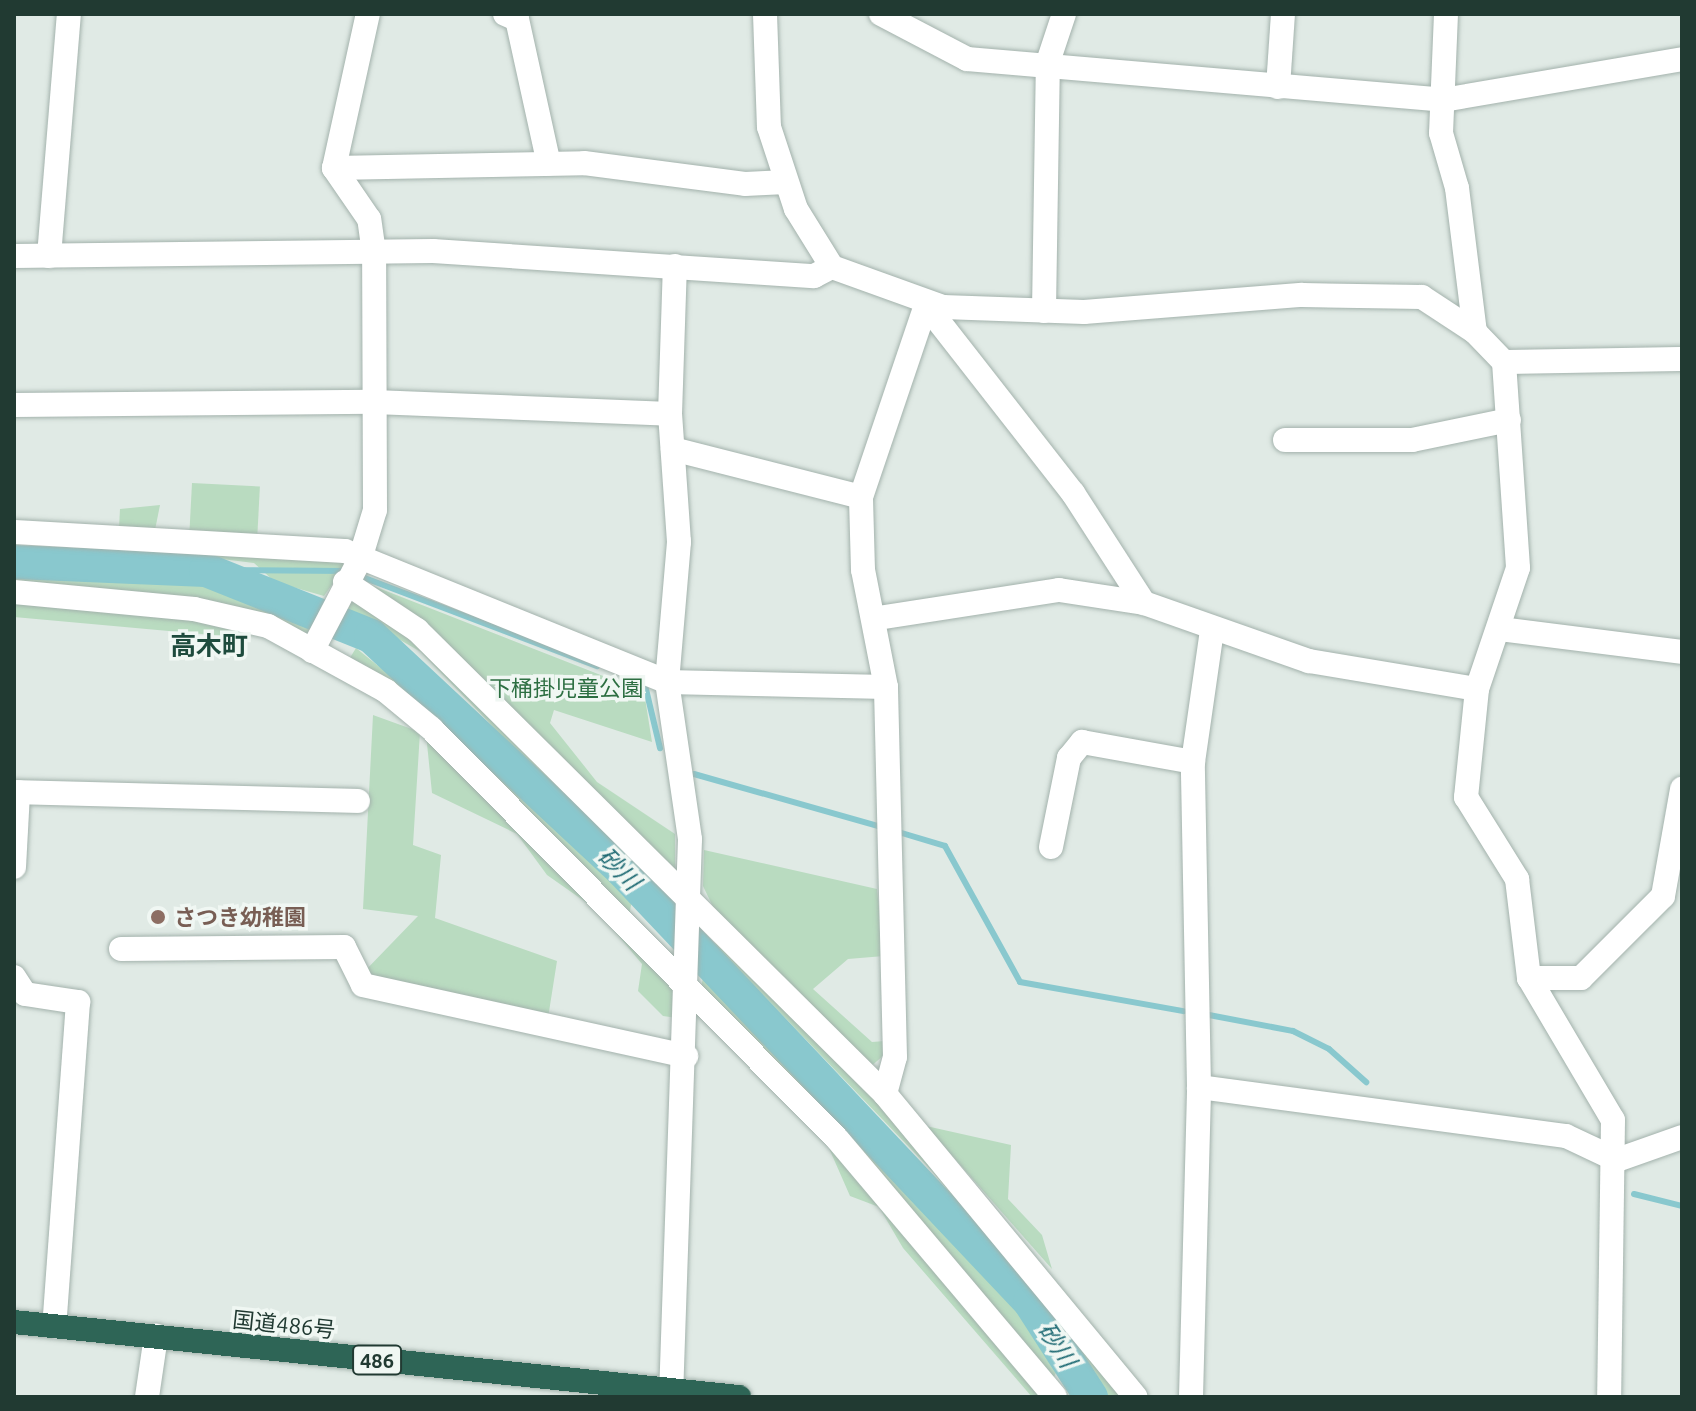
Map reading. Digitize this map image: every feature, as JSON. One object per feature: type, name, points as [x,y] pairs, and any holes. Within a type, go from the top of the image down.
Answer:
[{"type":"highway","name":"国道486号","points":[[14,1322],[672,1393],[739,1397]]},
{"type":"street","points":[[49,256],[69,14]]},
{"type":"street","points":[[312,651],[345,582],[360,559],[375,510],[374,253],[369,219],[334,168],[368,14]]},
{"type":"street","points":[[505,14],[517,19],[549,164]]},
{"type":"street","points":[[765,14],[769,127],[786,182],[832,267],[926,305],[1044,311],[1302,295],[1422,297],[1475,332],[1504,362],[1518,568],[1500,629],[1477,689],[1466,797],[1517,879],[1529,978],[1613,1120],[1617,1160],[1609,1397]]},
{"type":"street","points":[[881,14],[967,59],[1048,62],[1278,87],[1443,100],[1682,59]]},
{"type":"street","points":[[1044,311],[1048,62],[1064,14]]},
{"type":"street","points":[[1278,87],[1283,14]]},
{"type":"street","points":[[1446,14],[1441,133],[1457,188],[1475,332]]},
{"type":"street","points":[[334,168],[549,164],[786,182]]},
{"type":"street","points":[[14,256],[374,253],[675,266],[814,276],[832,267]]},
{"type":"street","points":[[672,1393],[690,896],[690,839],[667,682],[679,542],[670,414],[675,266]]},
{"type":"street","points":[[885,1094],[895,1057],[886,687],[878,618],[863,570],[861,497],[926,305]]},
{"type":"street","points":[[926,305],[1073,493],[1144,603]]},
{"type":"street","points":[[1504,362],[1682,359]]},
{"type":"street","points":[[14,405],[374,402],[670,414]]},
{"type":"street","points":[[1285,440],[1412,440],[1509,420]]},
{"type":"street","points":[[673,449],[861,497]]},
{"type":"street","points":[[14,532],[292,547],[360,559],[667,682],[886,687]]},
{"type":"street","points":[[345,582],[417,630],[690,896],[885,1094],[1136,1397]]},
{"type":"street","points":[[878,618],[1059,590],[1144,603],[1212,630],[1309,661],[1477,689]]},
{"type":"street","points":[[14,592],[194,609],[268,626],[386,691],[432,729],[688,995],[838,1140],[1055,1397]]},
{"type":"street","points":[[1500,629],[1682,652]]},
{"type":"street","points":[[1191,1397],[1199,1087],[1193,762],[1212,630]]},
{"type":"street","points":[[1051,847],[1069,758],[1082,742],[1193,762]]},
{"type":"street","points":[[1529,978],[1581,978],[1663,896],[1682,789]]},
{"type":"street","points":[[14,867],[16,792],[358,801]]},
{"type":"street","points":[[121,949],[344,947],[363,985],[686,1056]]},
{"type":"street","points":[[14,977],[25,994],[78,1002],[54,1326]]},
{"type":"street","points":[[1199,1087],[1566,1136],[1617,1160],[1682,1137]]},
{"type":"street","points":[[147,1397],[156,1336]]},
{"type":"green space","points":[[192,483],[260,487],[257,535],[189,532]]},
{"type":"green space","points":[[160,505],[155,530],[119,528],[120,509]]},
{"type":"green space","points":[[125,547],[350,559],[324,596],[275,582],[254,563]]},
{"type":"green space","points":[[14,577],[209,579],[314,622],[306,641],[253,630],[246,638],[14,617]]},
{"type":"green space","name":"下桶掛児童公園","points":[[358,580],[644,692],[652,742],[554,710],[550,723],[597,782],[675,834],[675,901],[635,874],[421,652],[348,610]]},
{"type":"green space","points":[[356,648],[461,733],[633,896],[629,915],[679,992],[677,1018],[663,1016],[638,991],[642,964],[597,910],[547,875],[517,834],[432,793],[424,714],[348,661]]},
{"type":"green space","points":[[373,715],[420,732],[413,845],[441,855],[435,918],[557,961],[548,1018],[361,975],[418,916],[363,909]]},
{"type":"green space","points":[[704,850],[877,889],[884,956],[848,959],[813,989],[872,1042],[885,1041],[884,1055],[869,1068],[715,911],[703,886]]},
{"type":"green space","points":[[705,921],[968,1196],[1131,1397],[1101,1397],[1038,1301],[933,1172],[717,947]]},
{"type":"green space","points":[[703,978],[1039,1327],[1056,1373],[1051,1383],[700,992]]},
{"type":"green space","points":[[926,1126],[1011,1145],[1008,1199],[1042,1235],[1052,1269]]},
{"type":"green space","points":[[821,1130],[1046,1397],[1032,1397],[903,1248],[879,1207],[850,1196]]},
{"type":"waterway","name":"砂川","points":[[14,562],[206,570],[371,636],[622,870],[1030,1302],[1091,1397]]},
{"type":"waterway","points":[[206,570],[347,571]]},
{"type":"waterway","points":[[357,575],[597,666]]},
{"type":"waterway","points":[[645,685],[660,748]]},
{"type":"waterway","points":[[694,774],[885,828]]},
{"type":"waterway","points":[[895,831],[945,846],[1020,982],[1183,1011]]},
{"type":"waterway","points":[[1209,1015],[1293,1031],[1329,1049],[1366,1082]]},
{"type":"waterway","points":[[1634,1194],[1682,1206]]},
{"type":"place","name":"さつき幼稚園","points":[[158,917]]},
{"type":"district","name":"高木町","points":[[209,646]]}]
